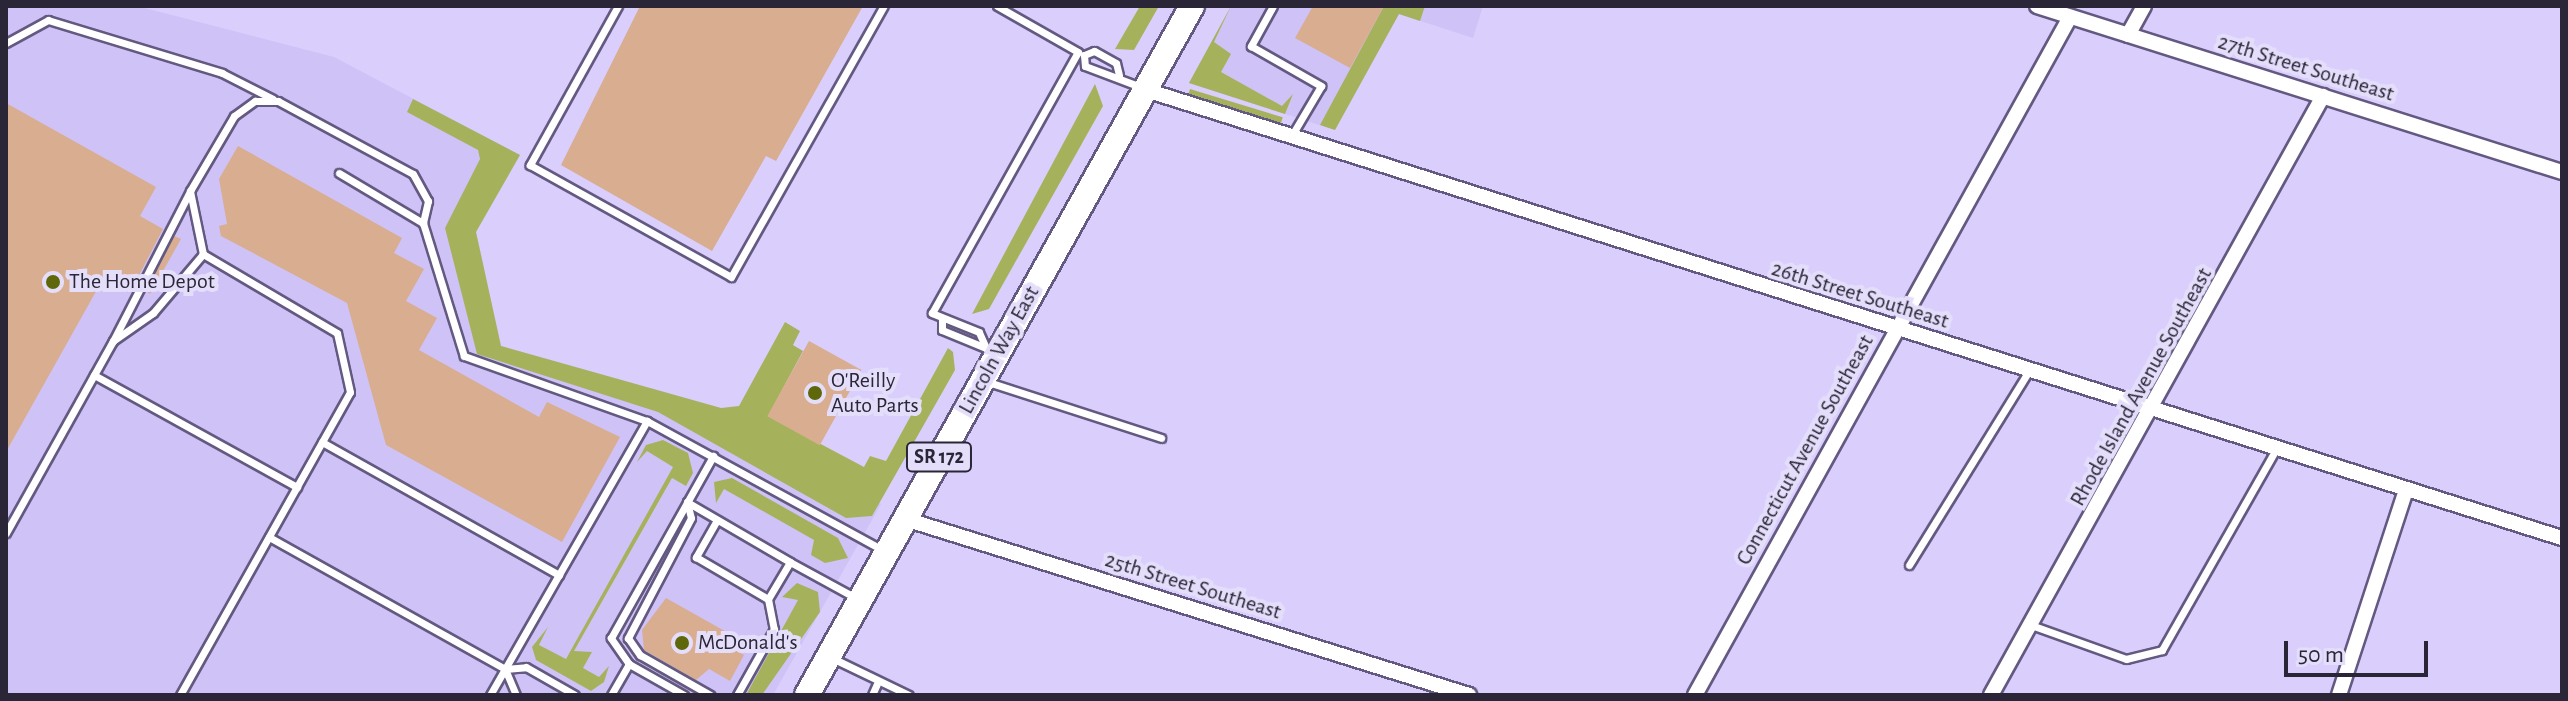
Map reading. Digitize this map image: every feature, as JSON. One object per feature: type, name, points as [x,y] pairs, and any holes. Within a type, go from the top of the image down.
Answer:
[{"type":"main road","name":"Lincoln Way East","points":[[807,695],[983,380],[991,351],[1146,90],[1192,6]]},
{"type":"street","name":"27th Street Southeast","points":[[2037,6],[2562,172]]},
{"type":"street","points":[[2128,35],[2144,6]]},
{"type":"street","name":"Connecticut Avenue Southeast","points":[[1695,695],[2070,17]]},
{"type":"street","name":"26th Street Southeast","points":[[1146,90],[1289,140],[2562,538]]},
{"type":"street","name":"Rhode Island Avenue Southeast","points":[[1991,695],[2152,410],[2323,96]]},
{"type":"street","points":[[2339,695],[2406,490]]},
{"type":"street","name":"25th Street Southeast","points":[[905,519],[1469,695]]},
{"type":"lane","points":[[618,6],[530,165],[731,277],[884,6]]},
{"type":"lane","points":[[997,6],[1081,53],[1094,51],[1116,63],[1119,75]]},
{"type":"lane","points":[[1273,6],[1251,46],[1321,86],[1289,140]]},
{"type":"lane","points":[[6,43],[48,20],[222,73],[413,174],[428,201],[423,223],[464,356],[647,421],[886,552]]},
{"type":"lane","points":[[1081,53],[1085,66],[1107,78],[1119,75],[1146,90]]},
{"type":"lane","points":[[991,351],[979,332],[952,316],[942,319],[932,313],[1081,53]]},
{"type":"lane","points":[[6,533],[113,341],[190,191],[234,116],[255,101],[278,101]]},
{"type":"lane","points":[[339,173],[423,223]]},
{"type":"lane","points":[[180,695],[350,392],[337,333],[203,254],[190,191]]},
{"type":"lane","points":[[113,341],[163,303],[191,260],[203,254]]},
{"type":"lane","points":[[942,319],[942,330],[991,351]]},
{"type":"lane","points":[[1909,565],[2028,372]]},
{"type":"lane","points":[[94,375],[297,487]]},
{"type":"lane","points":[[983,380],[1161,438]]},
{"type":"lane","points":[[490,695],[647,421]]},
{"type":"lane","points":[[322,442],[559,575]]},
{"type":"lane","points":[[2031,625],[2126,659],[2152,658],[2171,639],[2276,449]]},
{"type":"lane","points":[[684,695],[629,664],[611,638],[713,456]]},
{"type":"lane","points":[[687,502],[860,600]]},
{"type":"lane","points":[[687,502],[691,518],[628,638],[640,655],[710,695]]},
{"type":"lane","points":[[717,520],[696,557],[768,599]]},
{"type":"lane","points":[[269,537],[505,669],[526,667],[575,695]]},
{"type":"lane","points":[[737,695],[774,629],[768,599],[790,562]]},
{"type":"lane","points":[[829,657],[877,684],[909,695]]},
{"type":"lane","points":[[611,695],[629,664]]},
{"type":"lane","points":[[505,669],[516,695]]},
{"type":"lane","points":[[872,695],[877,684]]},
{"type":"shaded area","points":[[6,6],[137,6],[334,57],[520,155],[476,232],[501,346],[721,408],[881,504],[773,695],[6,695]]},
{"type":"shaded area","points":[[1231,6],[1483,6],[1473,38],[1399,14],[1335,130],[1189,83]]},
{"type":"green space","points":[[1140,6],[1159,6],[1134,50],[1115,49]]},
{"type":"green space","points":[[1231,6],[1214,42],[1231,54],[1221,72],[1282,106],[1293,94],[1285,114],[1189,83]]},
{"type":"green space","points":[[1384,6],[1425,6],[1420,21],[1399,14],[1335,130],[1320,125]]},
{"type":"green space","points":[[1095,84],[1103,106],[989,309],[972,314]]},
{"type":"green space","points":[[1190,89],[1283,117],[1281,123],[1188,95]]},
{"type":"green space","points":[[413,99],[520,155],[476,232],[501,346],[721,408],[739,406],[785,322],[800,331],[793,345],[803,351],[768,416],[864,467],[870,456],[886,461],[948,348],[953,352],[955,370],[872,516],[846,518],[658,412],[477,354],[445,228],[480,159],[478,150],[407,112]]},
{"type":"green space","points":[[663,440],[688,453],[693,473],[686,486],[672,478],[574,651],[592,652],[583,668],[599,677],[609,666],[604,682],[591,691],[536,660],[532,647],[548,627],[539,645],[566,659],[673,467],[647,451],[637,462],[646,445]]},
{"type":"green space","points":[[732,478],[838,538],[848,558],[825,563],[811,555],[814,540],[724,489],[716,503],[714,482]]},
{"type":"green space","points":[[797,583],[818,592],[820,612],[762,695],[746,695],[798,600],[782,597]]},
{"type":"building","points":[[640,6],[863,6],[776,161],[766,156],[712,251],[561,165]]},
{"type":"building","points":[[1313,6],[1384,6],[1350,68],[1295,38]]},
{"type":"building","name":"The Home Depot","points":[[6,103],[156,187],[140,216],[163,229],[134,285],[108,270],[6,452]]},
{"type":"building","points":[[238,146],[402,238],[394,253],[424,269],[406,301],[437,318],[419,350],[539,417],[547,402],[620,437],[562,542],[386,445],[347,303],[221,236],[219,226],[227,224],[219,179]]},
{"type":"building","points":[[174,236],[181,239],[150,294],[146,291]]},
{"type":"building","name":"O'Reilly Auto Parts","points":[[809,341],[861,370],[820,445],[767,416]]},
{"type":"building","name":"McDonald's","points":[[666,598],[730,634],[724,644],[744,655],[730,681],[709,669],[696,680],[644,650],[642,630]]},
{"type":"place","name":"The Home Depot","points":[[53,282]]},
{"type":"place","name":"O'Reilly Auto Parts","points":[[815,393]]},
{"type":"place","name":"McDonald's","points":[[682,643]]}]
